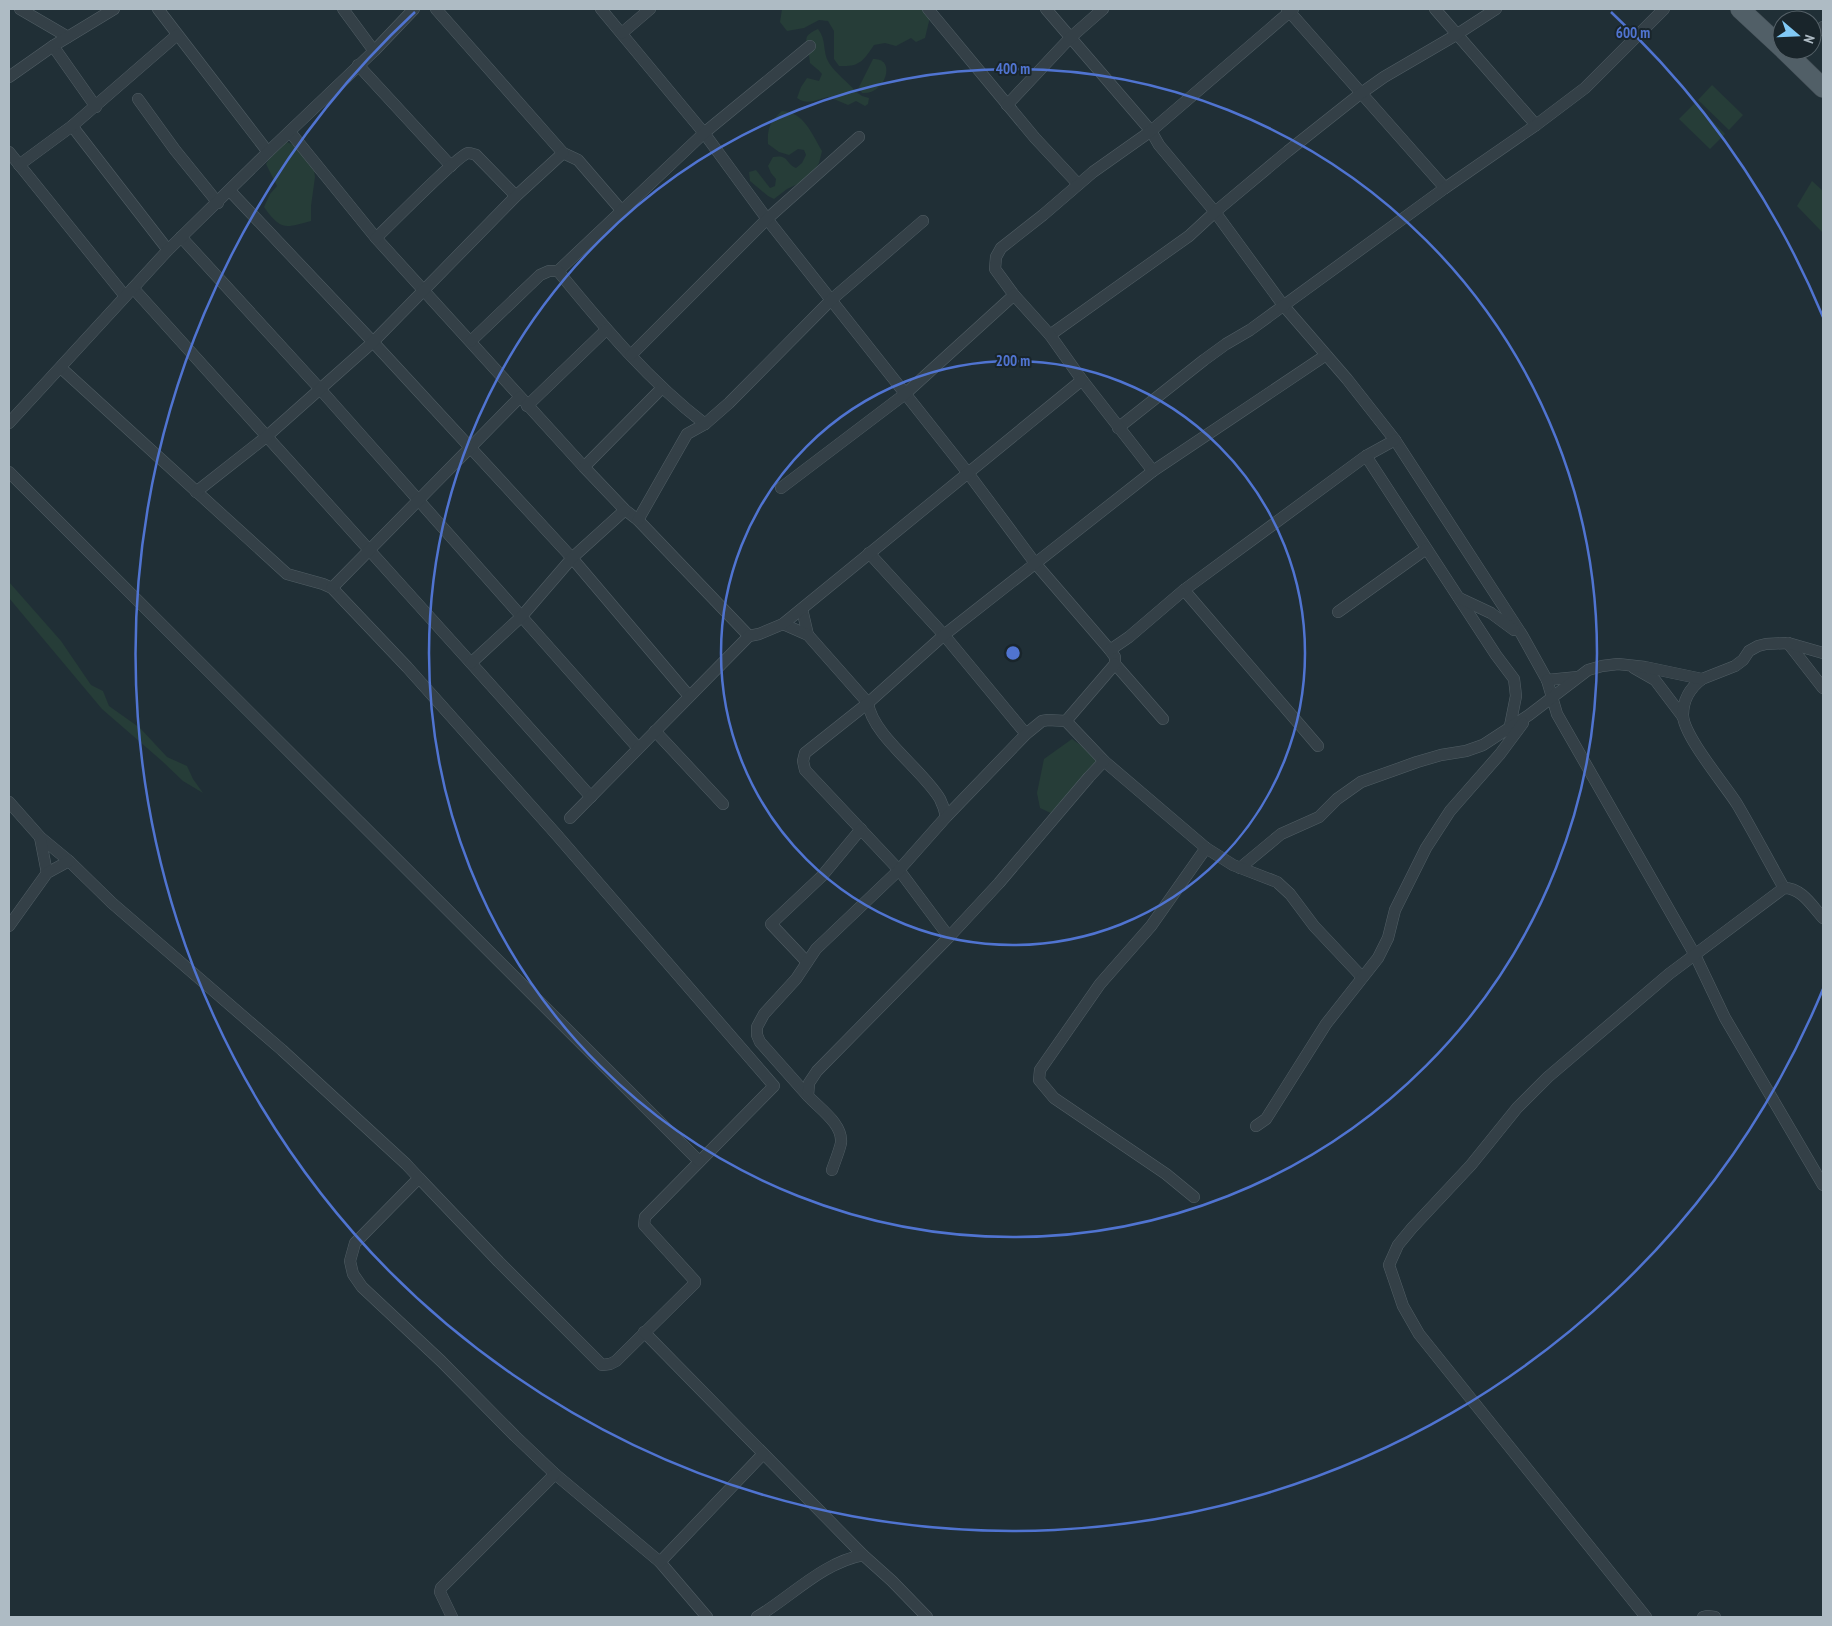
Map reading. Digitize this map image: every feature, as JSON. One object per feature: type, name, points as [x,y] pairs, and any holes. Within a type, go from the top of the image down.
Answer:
[{"type":"main road","points":[[1740,9],[1772,38]]},
{"type":"main road","points":[[1796,60],[1823,88]]},
{"type":"street","points":[[20,9],[68,37]]},
{"type":"street","points":[[9,77],[53,46],[114,9]]},
{"type":"street","points":[[158,9],[268,152]]},
{"type":"street","points":[[343,9],[374,51]]},
{"type":"street","points":[[9,423],[168,250],[374,51],[414,9]]},
{"type":"street","points":[[436,9],[563,153],[578,160],[622,211]]},
{"type":"street","points":[[601,9],[704,133],[768,219],[968,473],[1036,564],[1115,657],[1115,664],[1066,721]]},
{"type":"street","points":[[622,33],[650,9]]},
{"type":"street","points":[[928,9],[1035,138],[1078,184]]},
{"type":"street","points":[[1046,9],[1151,132],[1159,145],[1215,212],[1283,304],[1346,378],[1394,440],[1522,635],[1547,680],[1557,714],[1695,955],[1725,1018],[1823,1185]]},
{"type":"street","points":[[1007,105],[1070,38],[1103,9]]},
{"type":"street","points":[[1435,9],[1536,125]]},
{"type":"street","points":[[1050,335],[1189,236],[1215,212],[1360,94],[1384,77],[1496,9]]},
{"type":"street","points":[[1118,428],[1204,360],[1250,330],[1283,304],[1536,125],[1585,88],[1664,9]]},
{"type":"street","points":[[1153,471],[1118,428],[1050,335],[1014,295],[995,269],[996,257],[1001,248],[1078,184],[1151,132],[1290,10],[1360,94],[1445,188]]},
{"type":"street","points":[[19,165],[72,126],[177,35]]},
{"type":"street","points":[[53,46],[96,106]]},
{"type":"street","points":[[471,341],[540,274],[558,271],[704,133],[810,46]]},
{"type":"street","points":[[358,66],[451,166]]},
{"type":"street","points":[[138,99],[175,150],[218,202]]},
{"type":"street","points":[[72,126],[168,250]]},
{"type":"street","points":[[290,132],[376,238],[471,341],[523,401],[625,510],[638,520],[750,636]]},
{"type":"street","points":[[631,354],[768,219],[859,137]]},
{"type":"street","points":[[9,152],[129,292],[266,437],[591,798]]},
{"type":"street","points":[[196,492],[266,437],[373,342],[516,196],[563,153]]},
{"type":"street","points":[[376,238],[466,154],[476,155],[516,196]]},
{"type":"street","points":[[230,191],[373,342],[572,558],[689,696]]},
{"type":"street","points":[[638,520],[687,434],[705,424],[729,403],[831,300],[923,221]]},
{"type":"street","points":[[181,237],[320,389],[638,748]]},
{"type":"street","points":[[558,271],[606,330],[662,388],[705,424]]},
{"type":"street","points":[[781,488],[905,394],[1014,295]]},
{"type":"street","points":[[332,588],[370,552],[470,448],[606,330]]},
{"type":"street","points":[[949,937],[900,870],[805,770],[803,761],[806,753],[868,703],[944,635],[1153,471],[1326,355]]},
{"type":"street","points":[[61,368],[287,574],[332,588],[420,681],[774,1086]]},
{"type":"street","points":[[570,818],[750,636],[783,624],[1082,380]]},
{"type":"street","points":[[584,467],[662,388]]},
{"type":"street","points":[[1110,650],[1129,637],[1184,590],[1366,456],[1394,440]]},
{"type":"street","points":[[1366,456],[1458,598],[1514,679],[1516,696],[1505,746]]},
{"type":"street","points":[[9,472],[699,1160]]},
{"type":"street","points":[[471,663],[522,616],[572,558],[625,510]]},
{"type":"street","points":[[1338,612],[1426,549]]},
{"type":"street","points":[[869,553],[944,635],[1026,734]]},
{"type":"street","points":[[1184,590],[1318,746]]},
{"type":"street","points":[[1458,598],[1491,613],[1522,635]]},
{"type":"street","points":[[802,608],[808,634]]},
{"type":"street","points":[[783,624],[808,634],[868,703],[871,715],[886,737],[905,756],[940,798],[946,817]]},
{"type":"street","points":[[1683,717],[1685,700],[1692,687],[1702,679],[1735,666],[1743,660],[1749,651],[1758,646],[1788,643],[1823,653]]},
{"type":"street","points":[[1788,643],[1823,688]]},
{"type":"street","points":[[1115,664],[1163,719]]},
{"type":"street","points":[[1240,868],[1281,834],[1319,817],[1337,799],[1369,777],[1441,754],[1466,751],[1483,745],[1529,715],[1588,670],[1618,664],[1702,679]]},
{"type":"street","points":[[1630,666],[1655,680],[1683,717],[1694,742],[1736,803],[1784,888]]},
{"type":"street","points":[[1547,680],[1578,677]]},
{"type":"street","points":[[1256,1126],[1266,1119],[1326,1024],[1378,958],[1388,938],[1398,903],[1426,848],[1450,811],[1529,715]]},
{"type":"street","points":[[832,1170],[841,1143],[840,1132],[760,1042],[757,1035],[757,1027],[764,1014],[796,978],[816,949],[900,870],[946,817],[1026,734],[1042,721],[1066,721],[1104,761],[1206,848],[1233,865],[1277,882],[1290,894],[1314,926],[1362,977]]},
{"type":"street","points":[[655,731],[723,804]]},
{"type":"street","points":[[808,1096],[809,1084],[817,1071],[1000,883],[1104,761]]},
{"type":"street","points":[[9,802],[40,837],[69,861],[112,903],[282,1050],[406,1164],[499,1262],[602,1365],[616,1361],[695,1283],[695,1280],[644,1225],[645,1217],[699,1160],[788,1074]]},
{"type":"street","points":[[807,962],[770,924],[822,876],[861,829]]},
{"type":"street","points":[[40,837],[47,873]]},
{"type":"street","points":[[1194,1197],[1166,1174],[1054,1098],[1039,1080],[1038,1075],[1100,984],[1151,926],[1206,848]]},
{"type":"street","points":[[9,926],[47,873],[69,861]]},
{"type":"street","points":[[1646,1617],[1419,1334],[1403,1306],[1389,1265],[1398,1245],[1472,1165],[1524,1102],[1548,1077],[1669,974],[1784,888],[1792,888],[1799,891],[1823,918]]},
{"type":"street","points":[[419,1178],[355,1243],[350,1260],[353,1274],[362,1287],[441,1361],[555,1474],[660,1562],[707,1617]]},
{"type":"street","points":[[644,1332],[863,1555],[892,1581],[927,1617]]},
{"type":"street","points":[[660,1562],[763,1454]]},
{"type":"street","points":[[452,1617],[440,1592],[441,1588],[555,1474]]},
{"type":"street","points":[[757,1617],[812,1578],[851,1557],[863,1555]]},
{"type":"street","points":[[1703,1617],[1715,1617]]},
{"type":"green space","points":[[782,9],[932,9],[925,38],[916,42],[911,38],[896,46],[885,43],[874,45],[860,62],[839,66],[834,59],[834,31],[828,21],[819,20],[804,28],[787,31],[780,22]]},
{"type":"green space","points":[[818,29],[823,37],[829,63],[856,92],[869,98],[868,104],[865,106],[856,101],[848,105],[829,97],[809,102],[797,98],[807,78],[819,81],[822,74],[810,63],[806,42],[807,36]]},
{"type":"green space","points":[[873,59],[880,60],[885,64],[886,76],[877,88],[870,92],[862,93],[859,87]]},
{"type":"green space","points":[[1712,85],[1743,115],[1729,130],[1698,100]]},
{"type":"green space","points":[[1695,103],[1725,134],[1710,149],[1679,119]]},
{"type":"green space","points":[[782,111],[790,112],[802,120],[811,131],[822,151],[819,163],[810,176],[774,199],[750,181],[749,172],[756,170],[770,188],[775,186],[776,179],[768,166],[773,157],[782,157],[796,168],[802,163],[806,155],[804,150],[798,149],[789,155],[779,152],[768,144],[770,126]]},
{"type":"green space","points":[[287,142],[302,149],[313,162],[315,177],[311,221],[284,226],[279,224],[264,207],[270,194],[277,186],[266,164],[275,149]]},
{"type":"green space","points":[[1812,181],[1823,191],[1823,233],[1797,206]]},
{"type":"green space","points":[[9,582],[61,641],[91,685],[103,691],[109,706],[140,728],[167,757],[187,766],[203,793],[183,781],[102,709],[9,598]]},
{"type":"green space","points":[[1072,739],[1093,754],[1102,765],[1057,816],[1040,808],[1037,793],[1044,759]]}]
